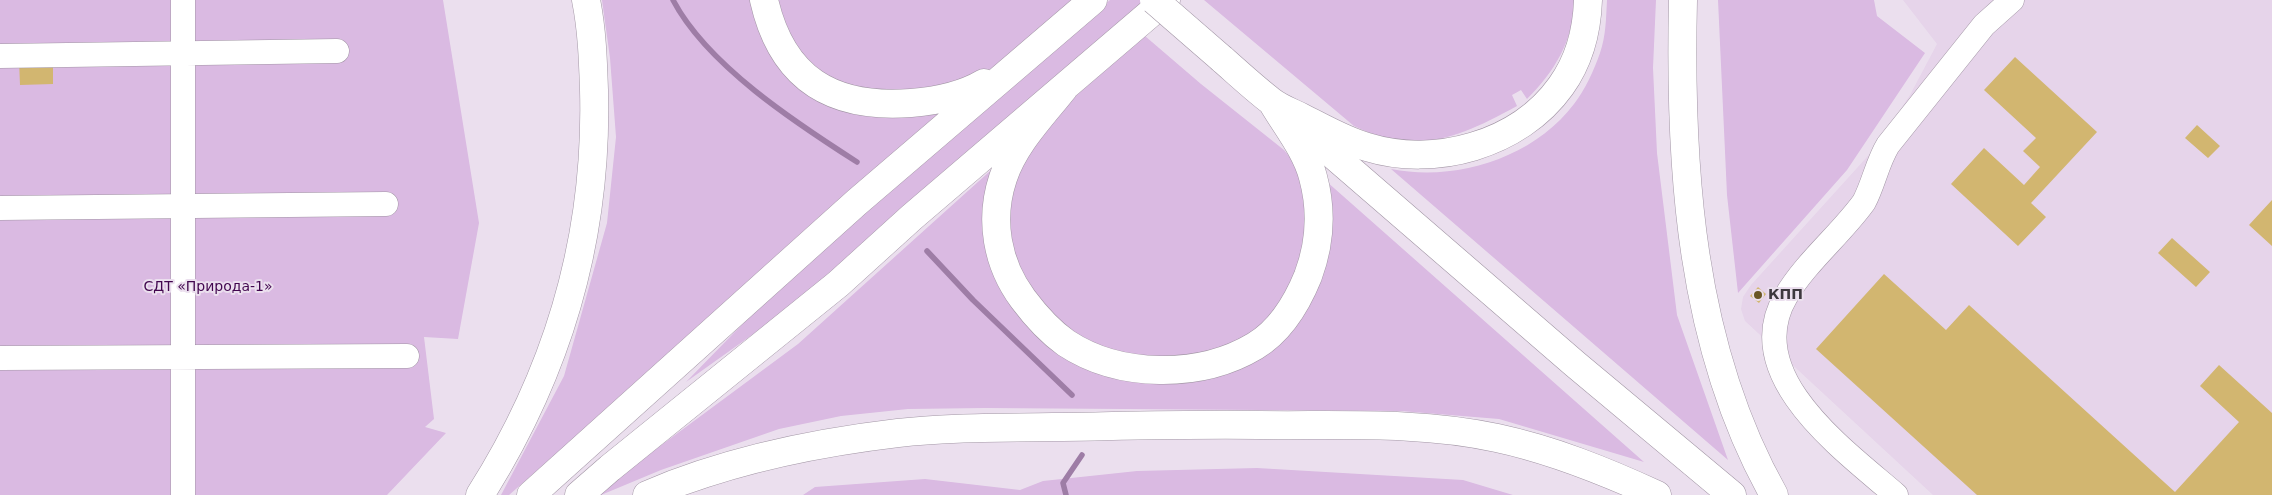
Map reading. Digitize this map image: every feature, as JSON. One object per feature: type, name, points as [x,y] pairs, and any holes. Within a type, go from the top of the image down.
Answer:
[{"type":"main road","points":[[480,495],[524,419],[544,372],[559,333],[575,276],[586,226],[595,119],[593,66],[586,0]]},
{"type":"main road","points":[[764,0],[768,21],[787,57],[812,82],[848,99],[889,104],[939,99],[975,88],[1020,62]]},
{"type":"main road","points":[[531,495],[857,202],[1093,0]]},
{"type":"main road","points":[[1154,0],[1567,358],[1732,495]]},
{"type":"main road","points":[[579,495],[838,284],[1166,0]]},
{"type":"main road","points":[[1272,102],[1346,140],[1384,151],[1421,155],[1456,151],[1482,144],[1526,120],[1547,103],[1561,86],[1574,65],[1583,39],[1588,0]]},
{"type":"main road","points":[[1683,0],[1684,112],[1690,208],[1698,278],[1713,342],[1731,399],[1749,448],[1774,495]]},
{"type":"main road","points":[[1064,88],[1013,154],[1003,178],[995,221],[1000,255],[1013,286],[1037,318],[1066,343],[1095,358],[1133,368],[1168,370],[1199,367],[1225,360],[1255,346],[1277,328],[1300,296],[1314,259],[1319,222],[1317,199],[1312,175],[1302,152],[1272,102]]},
{"type":"main road","points":[[647,495],[710,473],[787,452],[900,433],[988,428],[1225,425],[1398,426],[1448,430],[1496,438],[1584,462],[1657,495]]},
{"type":"lane","points":[[182,0],[183,495]]},
{"type":"lane","points":[[1896,495],[1824,432],[1788,386],[1774,344],[1776,318],[1793,285],[1864,202],[1888,145],[1984,25],[2012,0]]},
{"type":"lane","points":[[0,56],[337,51]]},
{"type":"lane","points":[[0,208],[386,204]]},
{"type":"lane","points":[[0,358],[407,356]]},
{"type":"shaded area","points":[[1903,0],[2272,0],[2272,495],[1933,495],[1745,321],[1741,309],[1743,297],[1751,285],[1876,147],[1910,95],[1937,44]]},
{"type":"green space","name":"СДТ «Природа-1»","points":[[0,0],[443,0],[479,223],[458,339],[424,337],[434,419],[425,427],[446,433],[387,495],[0,495]]},
{"type":"green space","points":[[602,0],[751,0],[803,91],[957,103],[809,226],[647,375],[509,495],[501,495],[564,376],[607,223],[616,137],[610,58]]},
{"type":"green space","points":[[774,0],[1079,0],[994,67],[971,79],[921,93],[846,90],[793,49]]},
{"type":"green space","points":[[1110,0],[1150,0],[787,310],[686,382],[766,300],[1025,72]]},
{"type":"green space","points":[[1204,0],[1575,0],[1571,29],[1561,54],[1546,77],[1527,99],[1521,90],[1512,95],[1517,106],[1476,127],[1438,139],[1418,141],[1398,140],[1377,135],[1354,126]]},
{"type":"green space","points":[[1607,0],[1656,0],[1653,68],[1657,153],[1677,315],[1728,460],[1391,169],[1441,172],[1467,168],[1492,162],[1515,152],[1537,139],[1557,123],[1574,104],[1589,80],[1602,47]]},
{"type":"green space","points":[[1718,0],[1874,0],[1877,16],[1925,53],[1847,170],[1738,293],[1727,195]]},
{"type":"green space","points":[[1145,36],[1201,84],[1284,150],[1298,167],[1310,212],[1295,282],[1266,322],[1241,340],[1191,357],[1122,355],[1075,337],[1056,323],[1020,276],[1008,242],[1010,196],[1024,157],[1058,111]]},
{"type":"green space","points":[[999,163],[1002,286],[1143,382],[1295,319],[1326,181],[1644,462],[1499,419],[1401,411],[908,409],[841,416],[779,429],[661,470],[601,495],[594,495],[798,344]]},
{"type":"green space","points":[[1257,468],[1463,480],[1513,495],[803,495],[815,487],[925,479],[1020,490],[1043,481],[1137,471]]},
{"type":"building","points":[[2015,57],[2097,132],[2031,203],[2046,217],[2018,246],[1951,184],[1984,148],[2024,185],[2040,167],[2023,151],[2036,138],[1984,90]]},
{"type":"building","points":[[19,60],[53,60],[53,84],[20,85]]},
{"type":"building","points":[[2197,125],[2220,146],[2208,158],[2185,138]]},
{"type":"building","points":[[2272,200],[2272,246],[2249,225]]},
{"type":"building","points":[[2172,238],[2210,272],[2196,287],[2158,253]]},
{"type":"building","points":[[1884,274],[1946,330],[1969,305],[2175,492],[2239,422],[2200,386],[2219,365],[2272,413],[2272,495],[1977,495],[1816,349]]},
{"type":"building","name":"КПП","points":[[1758,287],[1766,294],[1759,303],[1750,296]]},
{"type":"waterway","points":[[673,0],[688,24],[730,70],[781,111],[857,162]]},
{"type":"waterway","points":[[927,251],[973,300],[1072,395]]},
{"type":"waterway","points":[[1066,495],[1063,483],[1082,455]]},
{"type":"place","name":"КПП","points":[[1758,295]]}]
